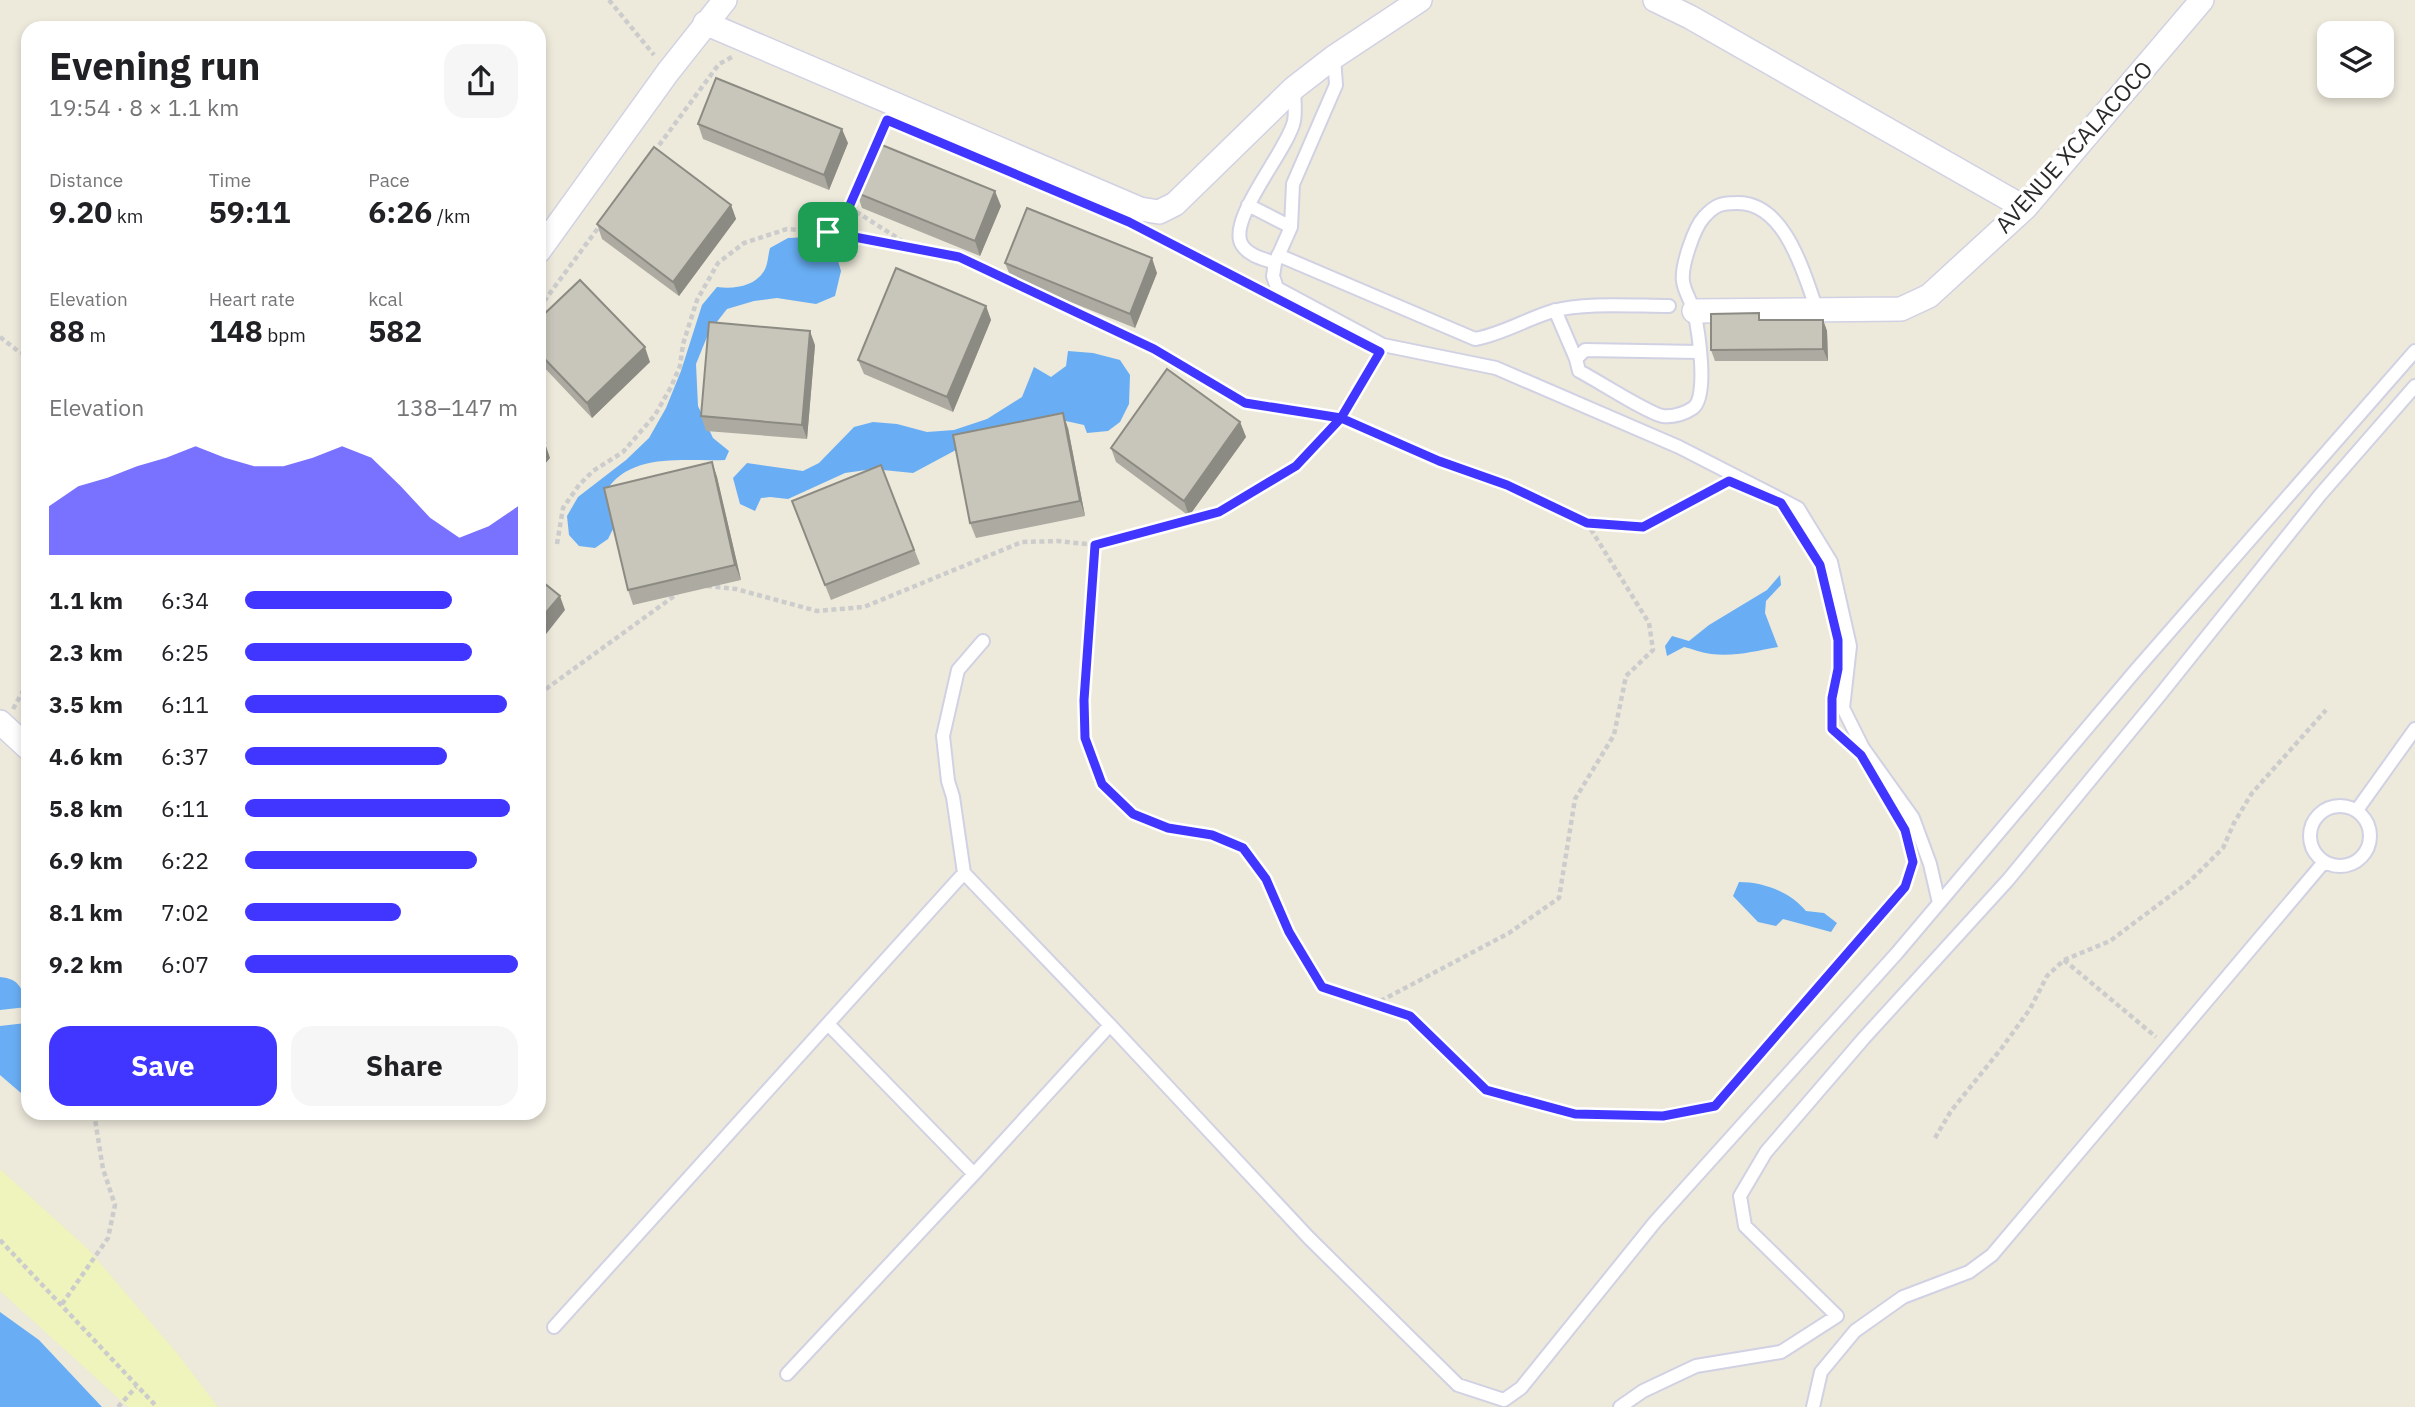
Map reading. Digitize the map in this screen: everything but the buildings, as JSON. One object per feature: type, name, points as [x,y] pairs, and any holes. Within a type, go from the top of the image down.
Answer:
[{"type":"street","points":[[546,241],[668,72],[725,0]]},
{"type":"street","points":[[705,23],[1140,209],[1159,212],[1175,204],[1294,88],[1334,57],[1420,0]]},
{"type":"street","points":[[1655,0],[2025,208]]},
{"type":"street","name":"AVENUE XCALACOCO","points":[[1694,311],[1901,309],[1929,296],[2025,208],[2202,0]]},
{"type":"street","points":[[2,723],[21,741]]},
{"type":"lane","points":[[1334,57],[1336,85],[1293,184],[1290,227],[1273,276],[1277,288],[1383,345],[1496,368],[1679,447],[1798,508],[1831,562],[1850,646],[1843,708],[1863,748],[1913,818],[1930,864],[1939,903]]},
{"type":"lane","points":[[1294,88],[1294,122],[1248,205],[1238,230],[1241,244],[1250,253],[1277,259],[1475,339],[1491,336],[1555,310],[1669,306]]},
{"type":"lane","points":[[1555,310],[1579,371],[1661,416],[1681,415],[1696,406],[1703,388],[1694,311],[1683,282],[1684,264],[1702,218],[1721,203],[1743,202],[1767,213],[1783,229],[1799,259],[1817,310]]},
{"type":"lane","points":[[1248,205],[1290,227]]},
{"type":"lane","points":[[1576,359],[1585,350],[1699,352]]},
{"type":"lane","points":[[984,641],[958,670],[943,736],[964,873],[1309,1238],[1458,1385],[1504,1400],[1521,1388],[1655,1222],[1897,953],[2136,670],[2415,351]]},
{"type":"lane","points":[[1855,1331],[1745,1226],[1740,1196],[1766,1152],[1864,1038],[2008,880],[2320,495],[2415,386]]},
{"type":"lane","points":[[2357,810],[2415,729]]},
{"type":"lane","points":[[2338,806],[2357,810],[2368,825],[2370,844],[2366,853],[2359,860],[2342,866],[2323,862],[2312,847],[2310,838],[2314,819],[2329,808],[2338,806]]},
{"type":"lane","points":[[1813,1407],[1821,1372],[1855,1331],[1903,1297],[1969,1272],[1992,1255],[2323,862]]},
{"type":"lane","points":[[554,1328],[964,873]]},
{"type":"lane","points":[[828,1024],[974,1174]]},
{"type":"lane","points":[[787,1374],[1110,1025]]},
{"type":"lane","points":[[1620,1407],[1643,1391],[1696,1366],[1781,1352],[1837,1316]]},
{"type":"path","points":[[609,0],[668,72]]},
{"type":"path","points":[[654,153],[719,64],[732,57],[744,60]]},
{"type":"path","points":[[828,232],[849,207],[887,120],[875,114]]},
{"type":"path","points":[[849,207],[913,248]]},
{"type":"path","points":[[546,298],[604,219]]},
{"type":"path","points":[[557,544],[563,509],[579,485],[593,471],[623,452],[655,415],[680,366],[683,344],[697,300],[718,263],[744,243],[787,229],[828,232],[959,257],[1154,349],[1245,403],[1341,418],[1439,461],[1507,485],[1587,523],[1643,527],[1729,481]]},
{"type":"path","points":[[1141,229],[1260,290]]},
{"type":"path","points":[[0,337],[21,352]]},
{"type":"path","points":[[696,584],[736,589],[817,611],[864,607],[1023,542],[1058,541],[1095,545],[1219,512],[1296,466],[1341,418],[1380,352]]},
{"type":"path","points":[[1373,1005],[1509,933],[1559,898],[1575,799],[1614,734],[1626,676],[1653,650],[1649,622],[1587,523]]},
{"type":"path","points":[[1095,545],[1084,700],[1085,738],[1102,784],[1133,814],[1168,828],[1212,835],[1243,848],[1266,879],[1289,932],[1322,987],[1410,1016],[1486,1090],[1575,1114],[1663,1116],[1715,1106],[1905,887],[1913,862],[1910,851]]},
{"type":"path","points":[[546,689],[669,598],[687,589]]},
{"type":"path","points":[[2,723],[21,693]]},
{"type":"path","points":[[1935,1138],[1951,1111],[2030,1009],[2047,976],[2064,960],[2110,941],[2190,881],[2223,848],[2252,793],[2326,710]]},
{"type":"path","points":[[2064,960],[2167,1047]]},
{"type":"path","points":[[62,1304],[108,1238],[115,1205],[103,1168],[95,1120]]},
{"type":"path","points":[[0,1241],[157,1407]]},
{"type":"path","points":[[118,1407],[136,1387]]},
{"type":"sand","points":[[0,1169],[88,1249],[177,1353],[218,1407],[128,1407],[0,1291]]},
{"type":"water","points":[[811,237],[834,247],[841,271],[835,296],[816,304],[777,298],[727,309],[709,332],[696,364],[698,406],[713,438],[729,451],[725,460],[676,460],[628,470],[615,480],[605,493],[615,525],[608,539],[595,548],[579,546],[569,535],[567,516],[578,497],[626,460],[649,438],[666,408],[681,371],[702,305],[717,287],[743,286],[755,281],[764,271],[770,248],[788,238]]},
{"type":"water","points":[[1068,351],[1093,353],[1120,360],[1130,375],[1129,404],[1120,422],[1108,431],[1087,433],[1084,425],[1052,418],[982,436],[913,473],[873,469],[845,473],[788,499],[761,498],[755,511],[740,504],[733,478],[747,463],[803,471],[819,463],[854,427],[873,422],[897,424],[927,432],[954,430],[987,419],[1022,397],[1034,367],[1051,377],[1066,366]]},
{"type":"water","points":[[1780,575],[1781,585],[1766,601],[1765,613],[1778,647],[1728,655],[1684,647],[1667,656],[1665,646],[1672,636],[1689,641],[1709,625],[1767,590]]},
{"type":"water","points":[[1739,882],[1776,889],[1792,898],[1806,911],[1824,913],[1837,923],[1831,932],[1783,919],[1776,926],[1758,922],[1733,896]]},
{"type":"water","points":[[0,977],[12,980],[19,986],[21,1008],[0,1010]]},
{"type":"water","points":[[21,1024],[21,1093],[0,1075],[0,1026]]},
{"type":"water","points":[[0,1312],[39,1340],[102,1407],[0,1407]]},
{"type":"route","points":[[828,232],[849,207],[887,120],[1129,222],[1380,352],[1341,418],[1439,461],[1507,485],[1587,523],[1643,527],[1729,481],[1781,503],[1820,565],[1838,640],[1832,729],[1861,755],[1905,830],[1913,862],[1905,887],[1715,1106],[1663,1116],[1575,1114],[1486,1090],[1410,1016],[1322,987],[1289,932],[1266,879],[1243,848],[1212,835],[1168,828],[1133,814],[1102,784],[1085,738],[1084,700],[1095,545],[1219,512],[1296,466],[1341,418],[1245,403],[1154,349],[959,257],[828,232]]}]
